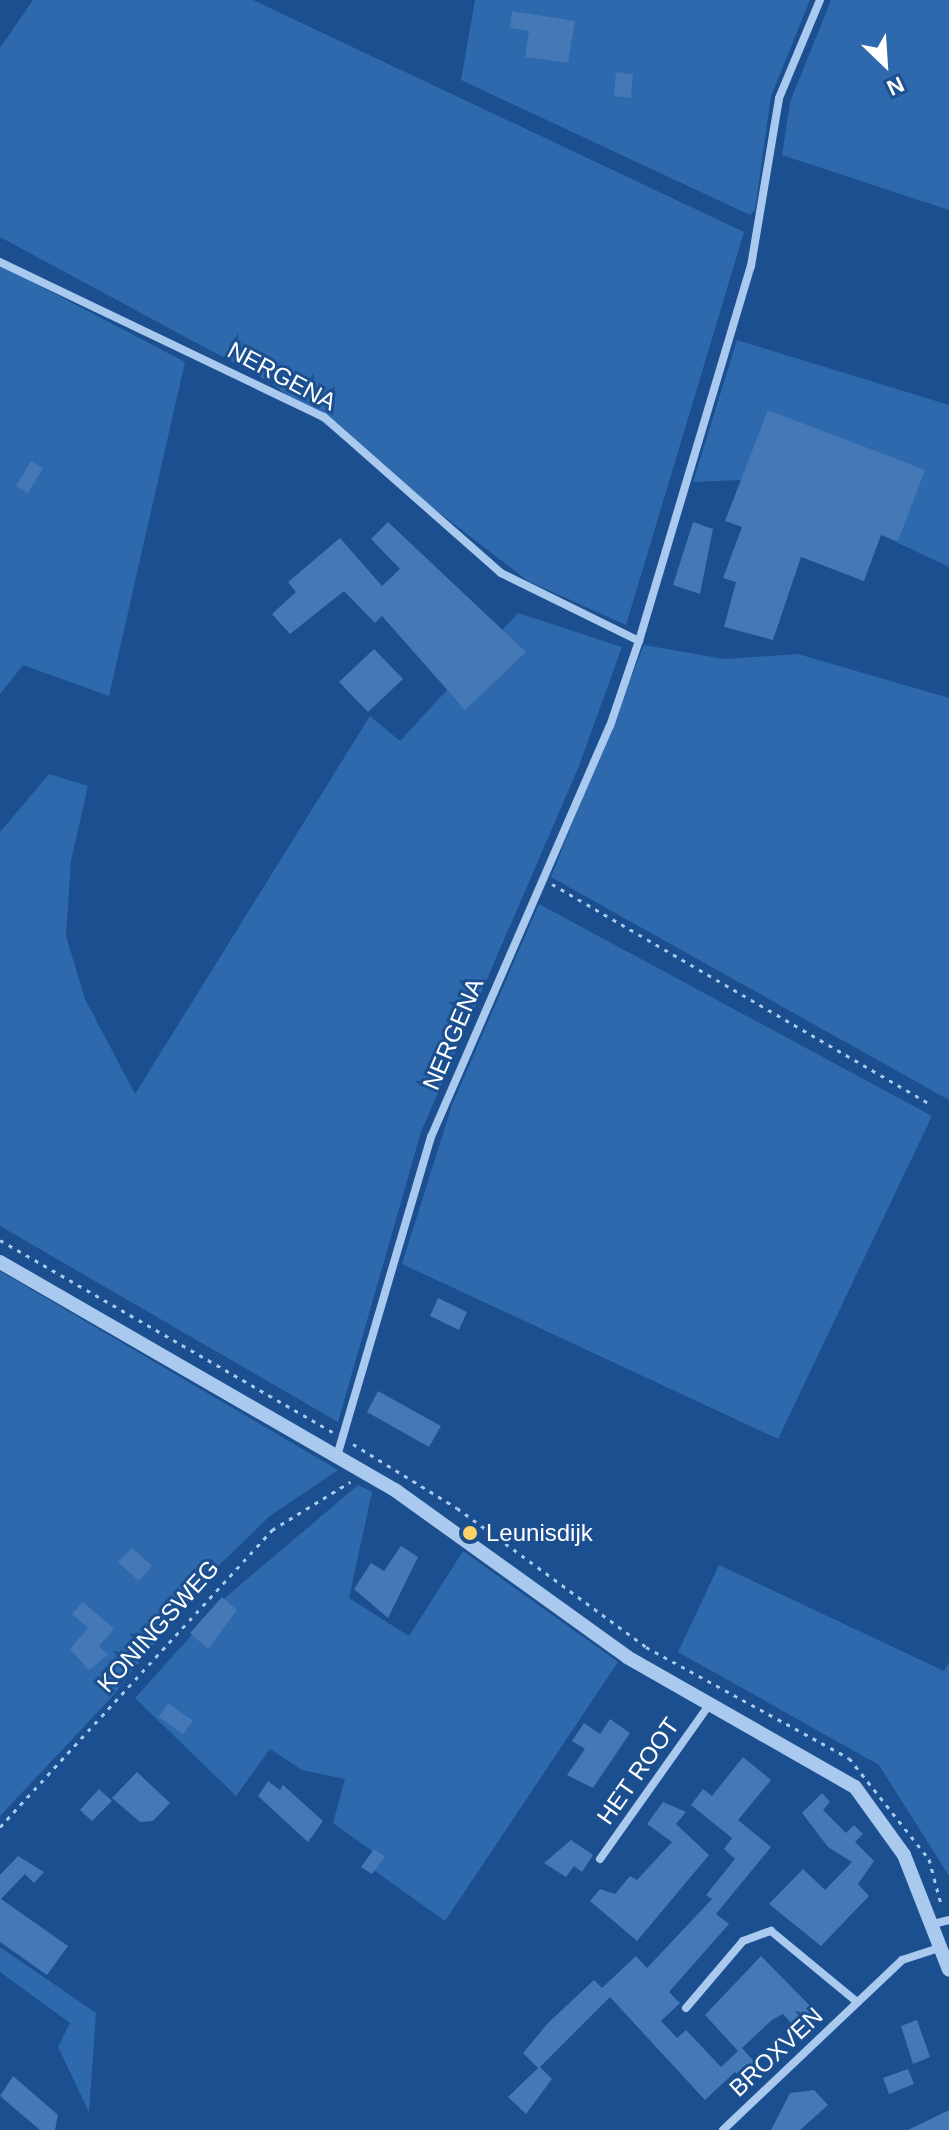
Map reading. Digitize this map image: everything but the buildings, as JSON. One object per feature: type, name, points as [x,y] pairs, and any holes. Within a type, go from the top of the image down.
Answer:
[{"type":"street","name":"NERGENA","points":[[337,1456],[345,1439],[431,1137],[639,641],[751,266],[779,98],[820,0]]},
{"type":"street","name":"NERGENA","points":[[0,262],[324,417],[484,561],[520,586],[639,641]]},
{"type":"street","points":[[0,1262],[362,1471],[620,1652],[709,1705],[798,1748],[855,1787],[889,1827],[933,1924],[935,1949],[949,1970]]},
{"type":"street","name":"HET ROOT","points":[[600,1859],[709,1705]]},
{"type":"street","points":[[933,1924],[949,1920]]},
{"type":"street","name":"BROXVEN","points":[[686,2008],[743,1941],[771,1931],[857,2002]]},
{"type":"street","name":"BROXVEN","points":[[723,2130],[902,1960],[935,1949]]},
{"type":"path","points":[[542,878],[929,1103]]},
{"type":"path","points":[[0,1240],[345,1439],[457,1508],[646,1647],[849,1758],[929,1859],[940,1900]]},
{"type":"path","name":"KONINGSWEG","points":[[0,1827],[261,1541],[362,1471]]},
{"type":"shaded area","points":[[33,0],[253,0],[744,232],[626,625],[528,581],[271,383],[0,237],[0,48]]},
{"type":"shaded area","points":[[475,0],[810,0],[771,96],[755,210],[750,215],[461,80]]},
{"type":"shaded area","points":[[831,0],[949,0],[949,210],[782,155],[790,102]]},
{"type":"shaded area","points":[[0,265],[185,362],[109,696],[23,665],[0,694]]},
{"type":"shaded area","points":[[737,340],[949,405],[949,567],[763,479],[693,482]]},
{"type":"shaded area","points":[[518,613],[622,647],[579,766],[421,1132],[338,1422],[0,1226],[0,832],[49,774],[88,786],[71,861],[66,936],[85,999],[135,1094],[370,716],[400,741]]},
{"type":"shaded area","points":[[644,645],[724,659],[798,654],[949,698],[949,1100],[551,877]]},
{"type":"shaded area","points":[[539,904],[932,1116],[778,1439],[402,1264],[452,1105]]},
{"type":"shaded area","points":[[0,1271],[338,1470],[270,1516],[208,1576],[110,1699],[0,1816]]},
{"type":"shaded area","points":[[358,1485],[372,1492],[349,1598],[409,1636],[463,1551],[618,1662],[445,1921],[368,1866],[375,1853],[333,1823],[345,1779],[302,1770],[270,1749],[236,1796],[135,1698],[226,1597]]},
{"type":"shaded area","points":[[719,1565],[944,1671],[949,1662],[949,1876],[879,1765],[678,1652]]},
{"type":"shaded area","points":[[0,1947],[96,2013],[89,2112],[58,2047],[70,2023],[0,1972]]},
{"type":"place","name":"Leunisdijk","points":[[470,1533]]}]
